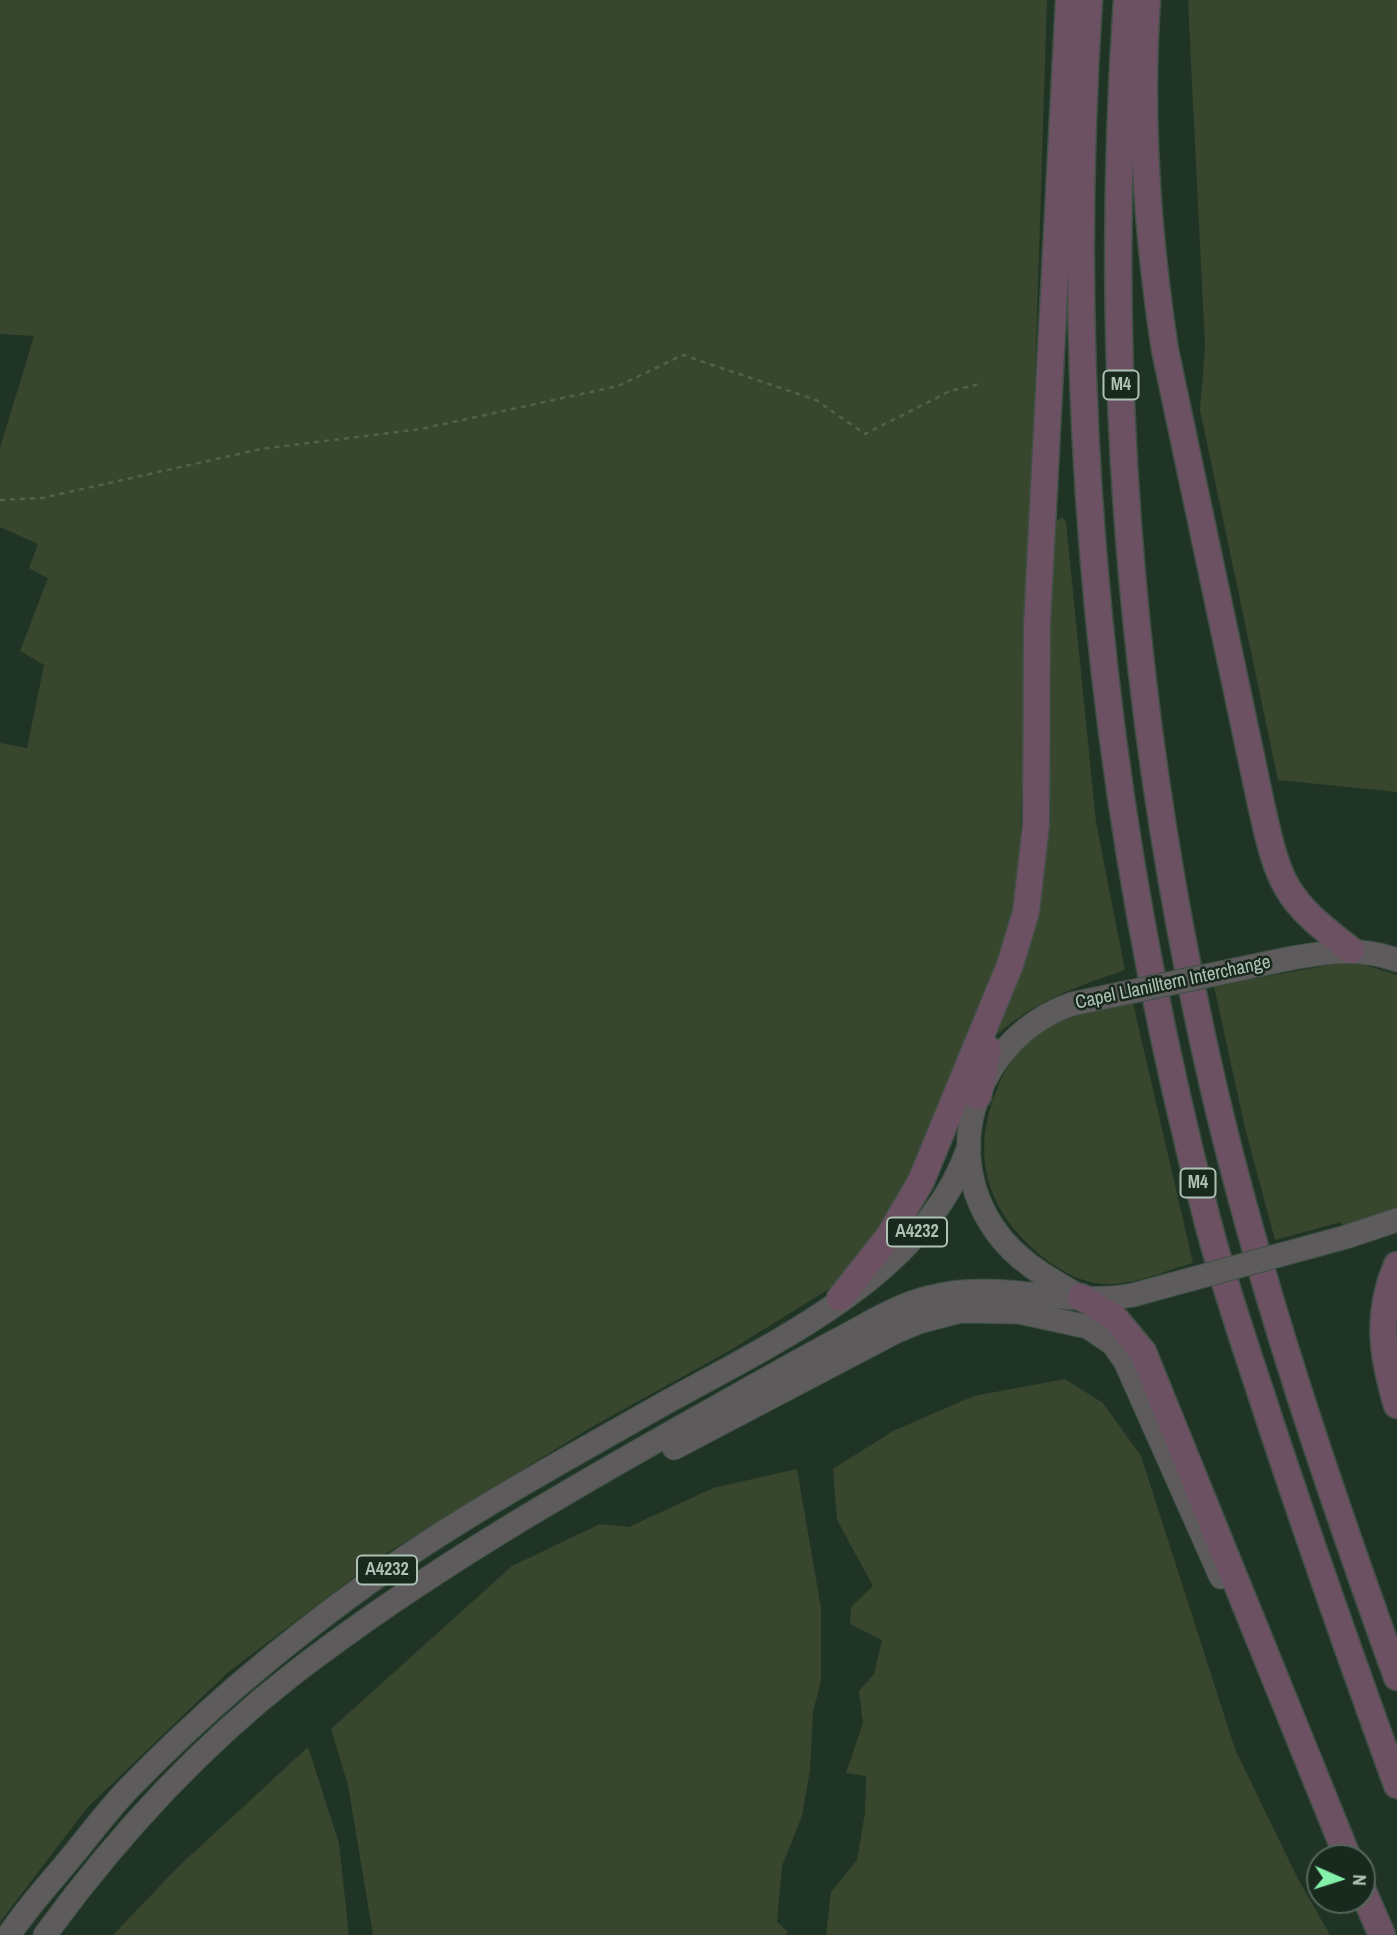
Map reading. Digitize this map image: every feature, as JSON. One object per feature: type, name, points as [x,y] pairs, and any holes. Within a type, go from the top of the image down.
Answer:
[{"type":"highway","points":[[978,1096],[1010,965],[1026,912],[1036,825],[1038,611],[1069,0]]},
{"type":"highway","name":"M4","points":[[1089,0],[1084,81],[1079,287],[1087,486],[1111,736],[1139,916],[1178,1098],[1228,1291],[1317,1564],[1397,1785]]},
{"type":"highway","name":"M4","points":[[1127,0],[1118,213],[1121,388],[1132,580],[1153,768],[1199,1022],[1253,1240],[1346,1536],[1397,1677]]},
{"type":"highway","points":[[1147,0],[1143,85],[1144,161],[1155,287],[1167,363],[1271,851],[1283,883],[1311,920],[1351,950]]},
{"type":"highway","name":"Capel Llanilltern Interchange","points":[[1081,1297],[1026,1262],[994,1228],[975,1188],[969,1146],[978,1096],[996,1060],[1015,1036],[1039,1018],[1072,1004],[1287,959],[1351,950],[1368,951],[1397,960]]},
{"type":"highway","points":[[840,1298],[890,1236],[921,1181],[1010,965]]},
{"type":"highway","name":"A4232","points":[[9,1935],[127,1790],[208,1710],[364,1586],[492,1503],[789,1335],[871,1279],[933,1215],[953,1188],[969,1146]]},
{"type":"highway","points":[[1081,1297],[1133,1295],[1346,1237],[1397,1220]]},
{"type":"highway","points":[[1397,1265],[1387,1293],[1381,1331],[1386,1369],[1397,1405]]},
{"type":"highway","name":"A4232","points":[[45,1935],[90,1874],[181,1774],[291,1676],[407,1591],[522,1518],[829,1344],[908,1304],[966,1290],[1081,1297]]},
{"type":"highway","points":[[1081,1297],[1114,1317],[1143,1352],[1342,1844]]},
{"type":"highway","points":[[522,1518],[620,1475],[919,1322],[961,1311],[999,1310],[1088,1327],[1113,1344],[1125,1361],[1232,1604],[1300,1741]]},
{"type":"highway","points":[[1373,1914],[1382,1935]]},
{"type":"path","points":[[0,500],[42,498],[261,449],[421,429],[618,387],[683,355],[816,400],[865,434],[950,391],[979,384]]},
{"type":"green space","points":[[0,0],[1047,0],[1020,851],[1011,920],[999,955],[902,1194],[882,1227],[829,1289],[729,1351],[590,1428],[379,1558],[227,1673],[87,1808],[0,1922],[0,743],[27,748],[44,665],[20,651],[48,578],[29,568],[38,544],[0,527],[0,448],[34,336],[0,334]]},
{"type":"green space","points":[[1188,0],[1397,0],[1397,792],[1278,780],[1200,410],[1205,348]]},
{"type":"green space","points":[[1062,517],[1066,522],[1096,822],[1125,970],[1041,1004],[997,1035],[1030,940],[1043,660],[1054,523]]},
{"type":"green space","points":[[1352,961],[1397,975],[1397,1208],[1343,1228],[1341,1222],[1275,1240],[1245,1128],[1214,986]]},
{"type":"green space","points":[[1133,1003],[1193,1263],[1120,1284],[1095,1283],[1073,1276],[1045,1259],[1021,1237],[1006,1218],[988,1179],[984,1158],[985,1136],[997,1089],[1015,1056],[1027,1041],[1041,1030],[1062,1020]]},
{"type":"green space","points":[[1065,1379],[1103,1403],[1141,1456],[1235,1749],[1306,1893],[1306,1914],[1318,1914],[1330,1935],[826,1935],[831,1892],[857,1860],[865,1813],[866,1776],[846,1773],[863,1723],[859,1691],[874,1674],[882,1640],[850,1624],[851,1607],[873,1586],[837,1520],[833,1469],[893,1431],[974,1396]]},
{"type":"green space","points":[[797,1469],[821,1608],[821,1681],[813,1712],[810,1770],[802,1816],[782,1866],[777,1922],[788,1932],[786,1935],[373,1935],[348,1785],[331,1729],[512,1566],[600,1524],[629,1527],[713,1488]]},
{"type":"green space","points":[[308,1747],[339,1843],[349,1935],[113,1935],[178,1867]]}]
